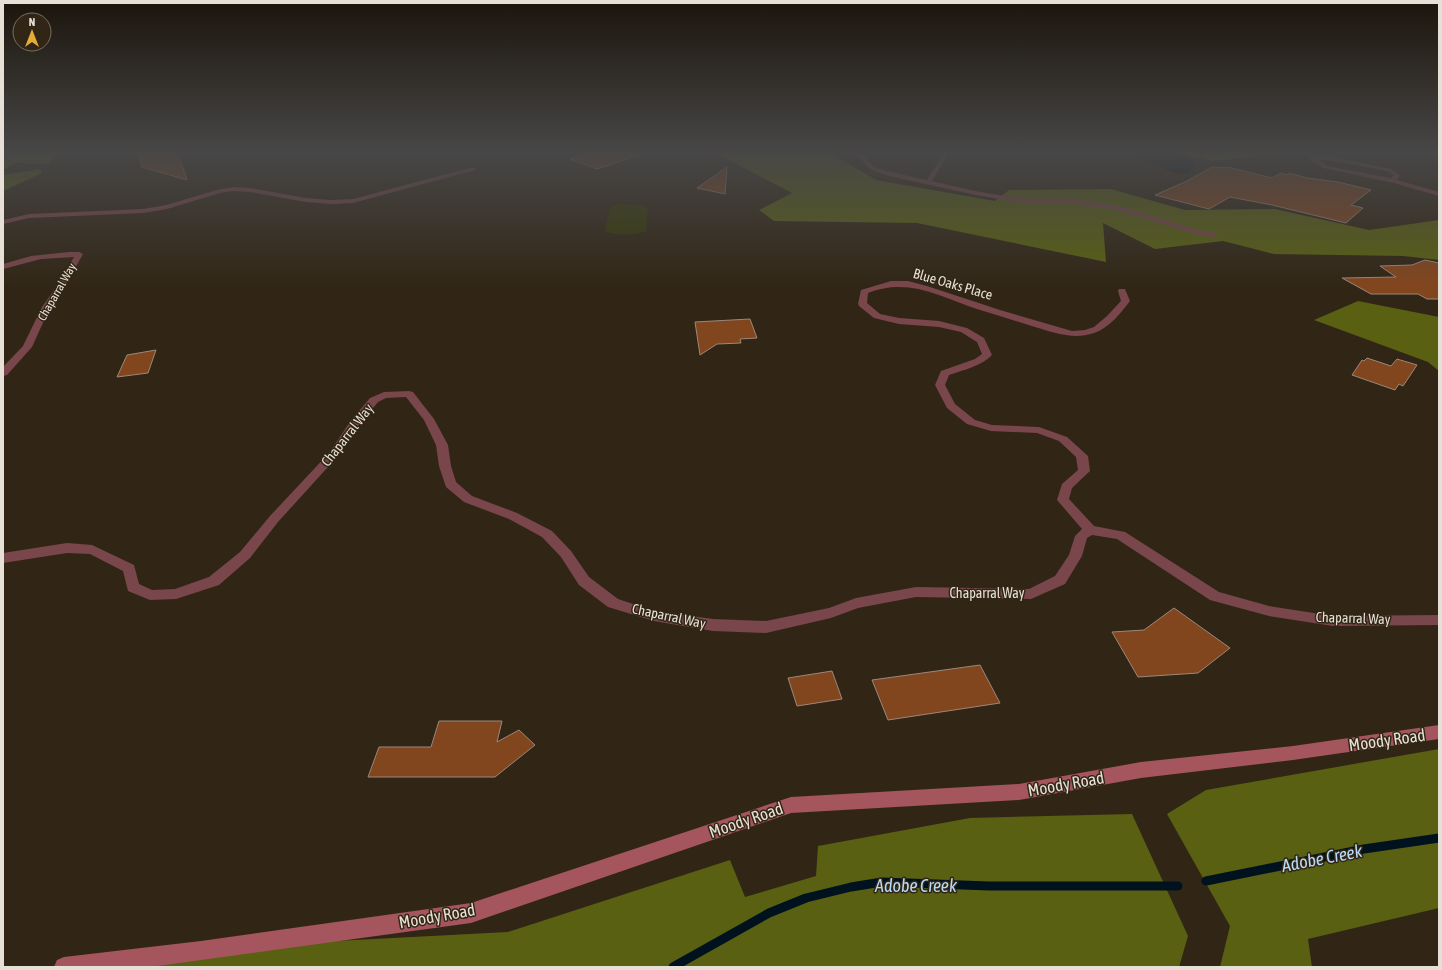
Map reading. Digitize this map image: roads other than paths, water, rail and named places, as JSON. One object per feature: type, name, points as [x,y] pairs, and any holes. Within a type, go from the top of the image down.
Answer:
[{"type":"street","points":[[3,222],[29,216],[58,214],[121,214],[167,207],[202,196]]},
{"type":"street","points":[[289,196],[318,201],[353,201],[371,196]]},
{"type":"street","points":[[999,196],[1029,202],[1077,202],[1118,208],[1214,236]]},
{"type":"street","name":"Chaparral Way","points":[[3,267],[33,257],[54,254],[79,254],[61,286],[46,307],[27,347],[3,373]]},
{"type":"street","name":"Blue Oaks Place","points":[[1090,530],[1063,500],[1066,487],[1084,471],[1082,456],[1063,439],[1039,430],[991,428],[971,422],[951,406],[940,385],[945,373],[978,361],[987,355],[981,340],[964,330],[939,324],[899,321],[877,316],[862,304],[864,292],[881,285],[908,284],[936,291],[974,305],[1071,334],[1083,334],[1101,327],[1126,301],[1122,291]]},
{"type":"street","name":"Chaparral Way","points":[[3,558],[67,548],[92,550],[129,568],[133,587],[150,595],[176,594],[214,581],[245,555],[274,519],[333,455],[354,424],[374,400],[384,395],[409,394],[429,419],[442,445],[445,466],[450,484],[468,499],[513,516],[546,534],[566,554],[584,581],[613,603],[654,616],[713,625],[766,627],[831,613],[856,603],[916,592],[1031,594],[1060,580],[1075,556],[1081,536],[1090,530],[1120,535],[1215,596],[1269,611],[1332,621],[1439,620]]},
{"type":"street","name":"Moody Road","points":[[64,967],[201,951],[471,913],[791,805],[1019,792],[1141,770],[1293,753],[1439,732]]},
{"type":"waterway","name":"Adobe Creek","points":[[1206,881],[1364,849],[1439,838]]},
{"type":"waterway","name":"Adobe Creek","points":[[673,967],[769,913],[806,898],[851,887],[882,882],[989,886],[1178,886]]}]
